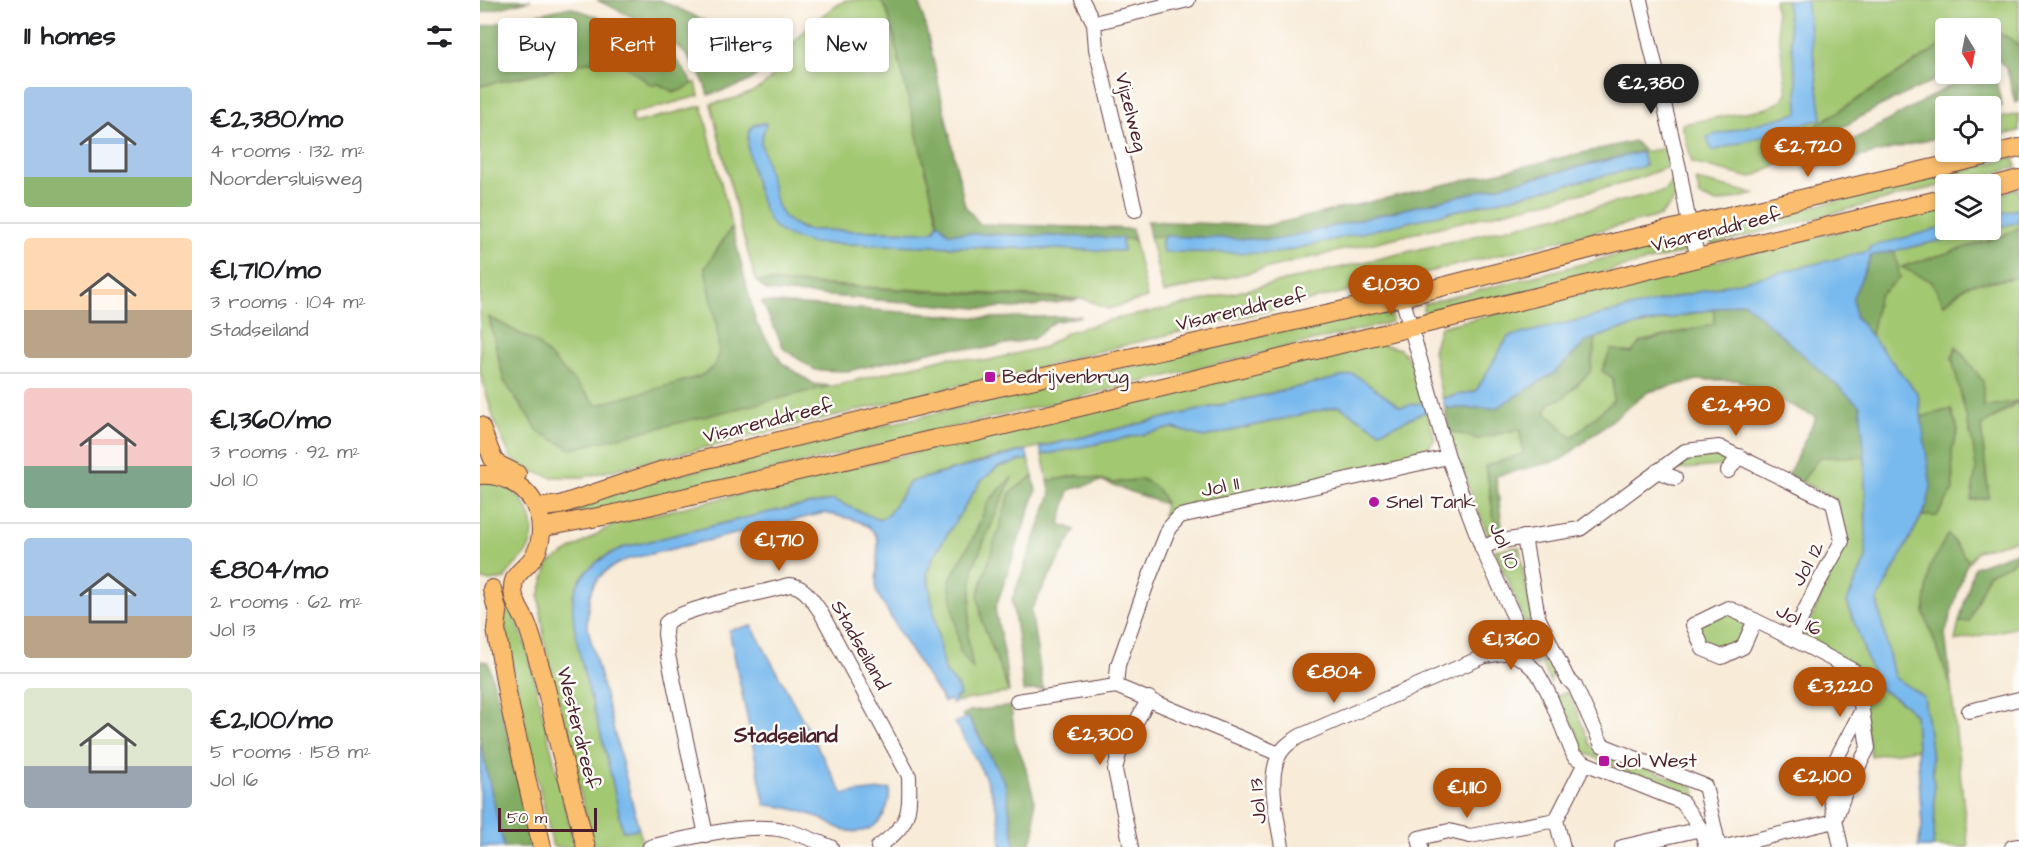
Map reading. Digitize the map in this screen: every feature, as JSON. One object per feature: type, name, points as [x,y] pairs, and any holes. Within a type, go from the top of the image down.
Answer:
[{"type":"main road","name":"Visarenddreef","points":[[541,508],[560,505],[663,470],[963,395],[1402,297],[1689,224],[2019,148]]},
{"type":"main road","points":[[2001,184],[2019,179]]},
{"type":"main road","name":"Visarenddreef","points":[[550,526],[614,514],[935,439],[972,433],[1935,201]]},
{"type":"main road","points":[[480,426],[490,453],[489,471]]},
{"type":"main road","points":[[480,456],[489,471],[519,486],[541,508],[550,526],[546,555],[535,570],[518,583],[484,592],[498,614],[496,629],[516,736],[542,847]]},
{"type":"main road","points":[[518,583],[517,574],[533,559],[538,547],[541,508]]},
{"type":"main road","name":"Westerdreef","points":[[518,583],[517,608],[525,621],[542,673],[586,847]]},
{"type":"street","name":"Vijzelweg","points":[[1082,0],[1094,23],[1096,50],[1135,210]]},
{"type":"street","points":[[1094,23],[1188,0]]},
{"type":"street","points":[[1640,0],[1698,257]]},
{"type":"street","name":"Jol 10","points":[[1402,297],[1448,457],[1482,548],[1514,617],[1515,636],[1509,652]]},
{"type":"street","name":"Jol 12","points":[[1482,548],[1495,542],[1580,529],[1685,451],[1719,447],[1833,503],[1842,541],[1816,587],[1792,638]]},
{"type":"street","points":[[1728,471],[1739,456]]},
{"type":"street","name":"Jol 11","points":[[1116,686],[1118,665],[1161,545],[1174,520],[1180,516],[1448,457]]},
{"type":"street","points":[[1658,471],[1675,478]]},
{"type":"street","name":"Jol 10","points":[[1524,537],[1538,617],[1567,678],[1575,686],[1602,745],[1705,786],[1719,847]]},
{"type":"street","name":"Stadseiland","points":[[706,835],[664,634],[666,623],[672,617],[796,585],[809,595],[820,611],[909,776],[910,806],[905,821],[896,834],[878,847]]},
{"type":"street","name":"Jol 16","points":[[1755,620],[1854,671],[1868,748],[1845,792],[1834,821]]},
{"type":"street","points":[[1509,652],[1524,660],[1536,672],[1548,692],[1574,756],[1585,763],[1682,802],[1701,829],[1706,847]]},
{"type":"street","name":"Jol 13","points":[[1282,847],[1272,779],[1279,754],[1285,746],[1300,736],[1485,656],[1509,652]]},
{"type":"street","points":[[1548,692],[1567,678]]},
{"type":"street","points":[[1017,701],[1116,686],[1279,754]]},
{"type":"street","points":[[1131,847],[1115,770],[1119,754],[1149,698]]},
{"type":"street","points":[[1969,711],[2019,699]]},
{"type":"street","points":[[1841,847],[1826,778],[1862,710]]},
{"type":"street","points":[[1563,847],[1556,820],[1585,763]]},
{"type":"street","points":[[1420,847],[1419,838],[1449,831],[1470,836],[1556,820]]},
{"type":"street","points":[[1725,847],[1834,821]]},
{"type":"street","points":[[650,847],[759,827],[784,830],[831,847]]},
{"type":"street","points":[[1622,847],[1701,829]]},
{"type":"street","points":[[2012,847],[2019,846]]},
{"type":"green space","points":[[480,0],[531,0],[480,13]]},
{"type":"green space","points":[[597,0],[660,0],[699,18],[688,18],[688,57],[676,45],[676,18],[632,17]]},
{"type":"green space","points":[[846,0],[880,0],[887,10],[889,18],[820,18]]},
{"type":"green space","points":[[880,0],[919,0],[965,206],[980,224],[1132,229],[1134,239],[948,233],[938,222],[887,10]]},
{"type":"green space","points":[[1774,0],[1786,0],[1799,113],[1708,137],[1822,119],[1806,0],[2019,0],[2019,47],[2010,38],[2001,35],[2001,18],[1935,18],[1935,49],[1808,131],[1813,144],[1750,178],[1692,163],[1682,124],[1767,108],[1780,102],[1787,93]]},
{"type":"green space","points":[[570,7],[600,18],[589,18],[589,62],[577,64],[577,18],[520,18]]},
{"type":"green space","points":[[889,18],[938,222],[934,230],[929,232],[811,230],[791,223],[779,210],[766,168],[761,139],[766,123],[756,124],[764,208],[811,243],[1122,251],[1122,238],[1134,239],[1147,298],[1108,309],[1085,299],[756,281],[711,104],[747,94],[766,83],[776,72],[793,72],[793,44],[805,31],[805,72],[889,72]]},
{"type":"green space","points":[[498,23],[498,72],[542,72],[480,86],[480,27]]},
{"type":"green space","points":[[2001,35],[2010,38],[2019,47],[2019,102],[2015,103],[2007,69],[2001,63]]},
{"type":"green space","points":[[1935,49],[1935,80],[1880,106],[1813,144],[1808,131]]},
{"type":"green space","points":[[676,60],[693,84],[676,92],[659,84],[651,85],[634,72],[676,72]]},
{"type":"green space","points":[[589,62],[589,72],[634,72],[651,85],[659,84],[675,93],[696,82],[699,96],[631,114],[634,123],[702,106],[732,227],[705,268],[717,331],[718,355],[712,367],[698,377],[597,406],[536,342],[489,318],[504,381],[539,432],[833,386],[949,357],[985,361],[1044,347],[1068,332],[1110,320],[1166,309],[1664,191],[1673,180],[1676,198],[1660,216],[1072,358],[1024,374],[965,384],[584,477],[552,477],[525,469],[511,458],[495,423],[480,372],[480,86],[542,72],[577,72],[577,64]]},
{"type":"green space","points":[[698,72],[759,72],[739,86],[708,95]]},
{"type":"green space","points":[[1953,84],[1997,84],[2000,96],[1935,96],[1935,138],[1847,160],[1803,168]]},
{"type":"green space","points":[[2019,114],[2019,131],[2001,136],[2001,118]]},
{"type":"green space","points":[[1634,141],[1644,151],[1276,240],[1150,236],[1147,221],[1265,226]]},
{"type":"green space","points":[[1666,148],[1670,166],[1629,182],[1163,293],[1150,236],[1165,236],[1162,245],[1645,165],[1642,152]]},
{"type":"green space","points":[[2014,157],[2016,168],[1990,174],[1945,174],[2001,162]]},
{"type":"green space","points":[[1935,176],[1935,187],[1712,245],[1709,232]]},
{"type":"green space","points":[[1696,180],[1756,194],[1716,203],[1700,196]]},
{"type":"green space","points":[[2019,189],[2019,228],[2001,236],[2001,194]]},
{"type":"green space","points":[[1935,208],[1935,240],[1990,240],[1902,267],[1931,281],[1945,304],[1967,285],[2019,277],[2019,401],[1983,408],[1956,347],[1952,358],[1973,444],[1976,469],[1972,500],[1989,498],[1981,426],[2019,402],[2019,539],[1977,551],[1969,562],[1948,534],[1930,567],[1924,613],[1951,686],[1968,847],[1933,847],[1934,790],[1924,697],[1894,677],[1877,601],[1922,516],[1937,515],[1953,490],[1952,449],[1958,431],[1951,410],[1921,417],[1918,394],[1871,336],[1878,297],[1900,277],[1509,337],[1476,391],[1442,398],[1433,350],[1440,327]]},
{"type":"green space","points":[[732,227],[756,323],[782,363],[814,384],[830,386],[571,449],[539,432],[504,381],[489,317],[536,342],[597,405],[698,377],[712,367],[718,355],[717,331],[705,268]]},
{"type":"green space","points":[[2019,228],[2019,277],[1967,285],[1944,304],[1931,281],[1901,267],[1990,240],[2001,240],[2001,236]]},
{"type":"green space","points":[[1685,238],[1689,251],[1425,316],[1423,309],[1424,304]]},
{"type":"green space","points":[[1893,245],[1900,277],[1878,297],[1871,336],[1855,316],[1853,297],[1874,250]]},
{"type":"green space","points":[[756,281],[1078,300],[990,309],[767,291]]},
{"type":"green space","points":[[762,302],[984,318],[1082,316],[1054,322],[1033,339],[982,349],[947,348],[848,371],[815,370],[784,349]]},
{"type":"green space","points":[[1745,302],[1860,406],[1865,457],[1819,457],[1802,482],[1788,475],[1816,417],[1737,380],[1697,380],[1648,392],[1561,460],[1496,476],[1503,534],[1496,534],[1486,466],[1523,454],[1520,429],[1478,439],[1449,431],[1445,408],[1496,408],[1554,373],[1587,341],[1596,338],[1590,372],[1563,398],[1550,403],[1545,412],[1572,438],[1613,401],[1613,378],[1602,371],[1611,349],[1631,353],[1641,342],[1714,324],[1714,309]]},
{"type":"green space","points":[[1383,306],[1390,310],[1392,322],[620,507],[555,517],[555,511],[594,495]]},
{"type":"green space","points":[[1714,309],[1714,324],[1641,342],[1613,378],[1613,401],[1572,438],[1545,413],[1550,403],[1563,398],[1590,372],[1596,338],[1618,330]]},
{"type":"green space","points":[[1374,343],[1400,349],[1416,368],[1425,402],[1401,408],[1354,374],[1004,455],[910,482],[888,515],[879,520],[834,500],[774,511],[622,548],[601,558],[573,595],[623,831],[639,829],[643,845],[593,845],[545,645],[539,596],[549,563],[614,524]]},
{"type":"green space","points":[[1956,346],[1983,381],[1983,407],[2019,401],[1981,426],[1989,498],[1971,500],[1976,469],[1973,444],[1952,358]]},
{"type":"green space","points":[[1340,406],[1379,431],[1427,411],[1435,439],[1426,451],[1171,512],[1168,518],[1163,516],[1165,501],[1142,479],[1114,483],[1079,475],[1048,481],[1042,455],[1173,428],[1204,437]]},
{"type":"green space","points":[[1951,409],[1958,431],[1952,449],[1953,490],[1937,516],[1922,516],[1927,505],[1921,417]]},
{"type":"green space","points":[[1520,429],[1524,454],[1486,466],[1496,534],[1488,535],[1453,448],[1449,431],[1478,439]]},
{"type":"green space","points":[[1714,456],[1729,463],[1665,471],[1691,458]]},
{"type":"green space","points":[[1819,456],[1865,457],[1866,558],[1847,602],[1884,692],[1905,704],[1915,715],[1917,749],[1871,756],[1855,665],[1803,638],[1845,542],[1837,500],[1802,482]]},
{"type":"green space","points":[[1028,459],[1033,476],[1010,493],[982,621],[1009,692],[956,702],[955,699],[960,696],[957,685],[944,670],[927,573],[933,557],[980,482],[998,467]],"holes":[[[1011,479],[973,567],[968,638],[972,667],[949,581],[974,536],[988,502]]]},
{"type":"green space","points":[[1079,475],[1114,483],[1142,479],[1160,492],[1164,504],[1102,481],[1069,490],[1060,524],[1075,530],[1031,610],[1043,689],[1023,691],[1012,600],[1051,494],[1048,481]]},
{"type":"green space","points":[[1033,476],[1036,491],[995,609],[1009,692],[982,621],[978,595],[1010,493]]},
{"type":"green space","points":[[1012,477],[973,567],[968,638],[973,669],[960,652],[949,581],[974,536],[988,502]]},
{"type":"green space","points":[[480,483],[504,486],[519,497],[529,513],[533,532],[528,550],[509,571],[505,579],[491,581],[480,579]]},
{"type":"green space","points":[[1948,534],[1969,562],[1965,568],[1945,634],[1951,686],[1924,613],[1930,567]]},
{"type":"green space","points":[[1519,547],[1535,633],[1553,672],[1550,683],[1495,550]]},
{"type":"green space","points":[[2019,551],[2011,564],[1988,574],[1969,622],[1959,622],[1974,567]]},
{"type":"green space","points":[[2019,552],[2019,627],[1955,641],[1959,622],[1969,621],[1988,574],[2011,564]]},
{"type":"green space","points":[[507,593],[527,649],[575,847],[553,847],[498,595]]},
{"type":"green space","points":[[1725,612],[1747,623],[1738,645],[1725,650],[1703,641],[1698,623]]},
{"type":"green space","points":[[480,661],[488,662],[522,786],[535,847],[504,847],[480,742]]},
{"type":"green space","points":[[1566,692],[1570,695],[1591,746],[1694,787],[1701,814],[1685,798],[1581,751],[1556,697]]},
{"type":"green space","points":[[1011,706],[1015,740],[1034,798],[1035,832],[1028,847],[1015,847],[1005,783],[969,717],[964,718],[962,715],[970,711]]},
{"type":"water","points":[[1786,0],[1806,0],[1822,119],[1712,151],[1707,137],[1798,113],[1797,84]]},
{"type":"water","points":[[766,123],[761,142],[777,205],[783,216],[802,229],[929,232],[935,230],[938,222],[948,233],[1122,238],[1123,251],[811,243],[794,238],[778,230],[770,221],[750,162],[748,138],[750,130],[756,124]]},
{"type":"water","points":[[1642,152],[1645,166],[1277,253],[1163,252],[1162,242],[1165,236],[1276,240]]},
{"type":"water","points":[[2019,209],[2019,222],[2001,226],[2001,213]]},
{"type":"water","points":[[1935,230],[1935,240],[1943,240],[1871,256],[1853,297],[1855,316],[1918,394],[1931,487],[1927,505],[1877,601],[1894,677],[1924,697],[1933,772],[1935,809],[1933,847],[1918,847],[1922,826],[1915,715],[1905,704],[1877,687],[1847,602],[1866,558],[1865,457],[1860,406],[1744,302],[1618,330],[1587,341],[1554,373],[1496,408],[1445,408],[1443,398],[1476,391],[1508,337],[1869,251],[1869,247]]},
{"type":"water","points":[[1354,374],[1401,407],[1425,402],[1427,411],[1379,431],[1339,406],[1204,437],[1173,428],[1042,455],[1040,447]]},
{"type":"water","points":[[1026,450],[1028,459],[998,467],[980,482],[933,557],[927,573],[944,670],[957,686],[960,695],[955,698],[956,702],[953,704],[950,700],[944,702],[876,591],[878,541],[875,534],[864,524],[848,518],[824,513],[625,560],[598,578],[591,593],[587,625],[639,829],[623,831],[574,625],[574,594],[577,585],[593,565],[622,548],[774,511],[834,500],[879,520],[888,515],[910,482]]},
{"type":"water","points":[[752,626],[843,794],[890,789],[884,814],[874,826],[858,832],[848,831],[803,812],[765,805],[729,630]]},
{"type":"water","points":[[968,717],[1005,783],[1015,847],[1001,847],[1001,830],[993,798],[980,767],[955,723]]},
{"type":"water","points":[[480,742],[504,847],[480,847]]},
{"type":"place","name":"Bedrijvenbrug","points":[[990,377]]},
{"type":"place","name":"Snel Tank","points":[[1374,502]]},
{"type":"place","name":"Jol West","points":[[1604,761]]},
{"type":"district","name":"Stadseiland","points":[[786,735]]}]
